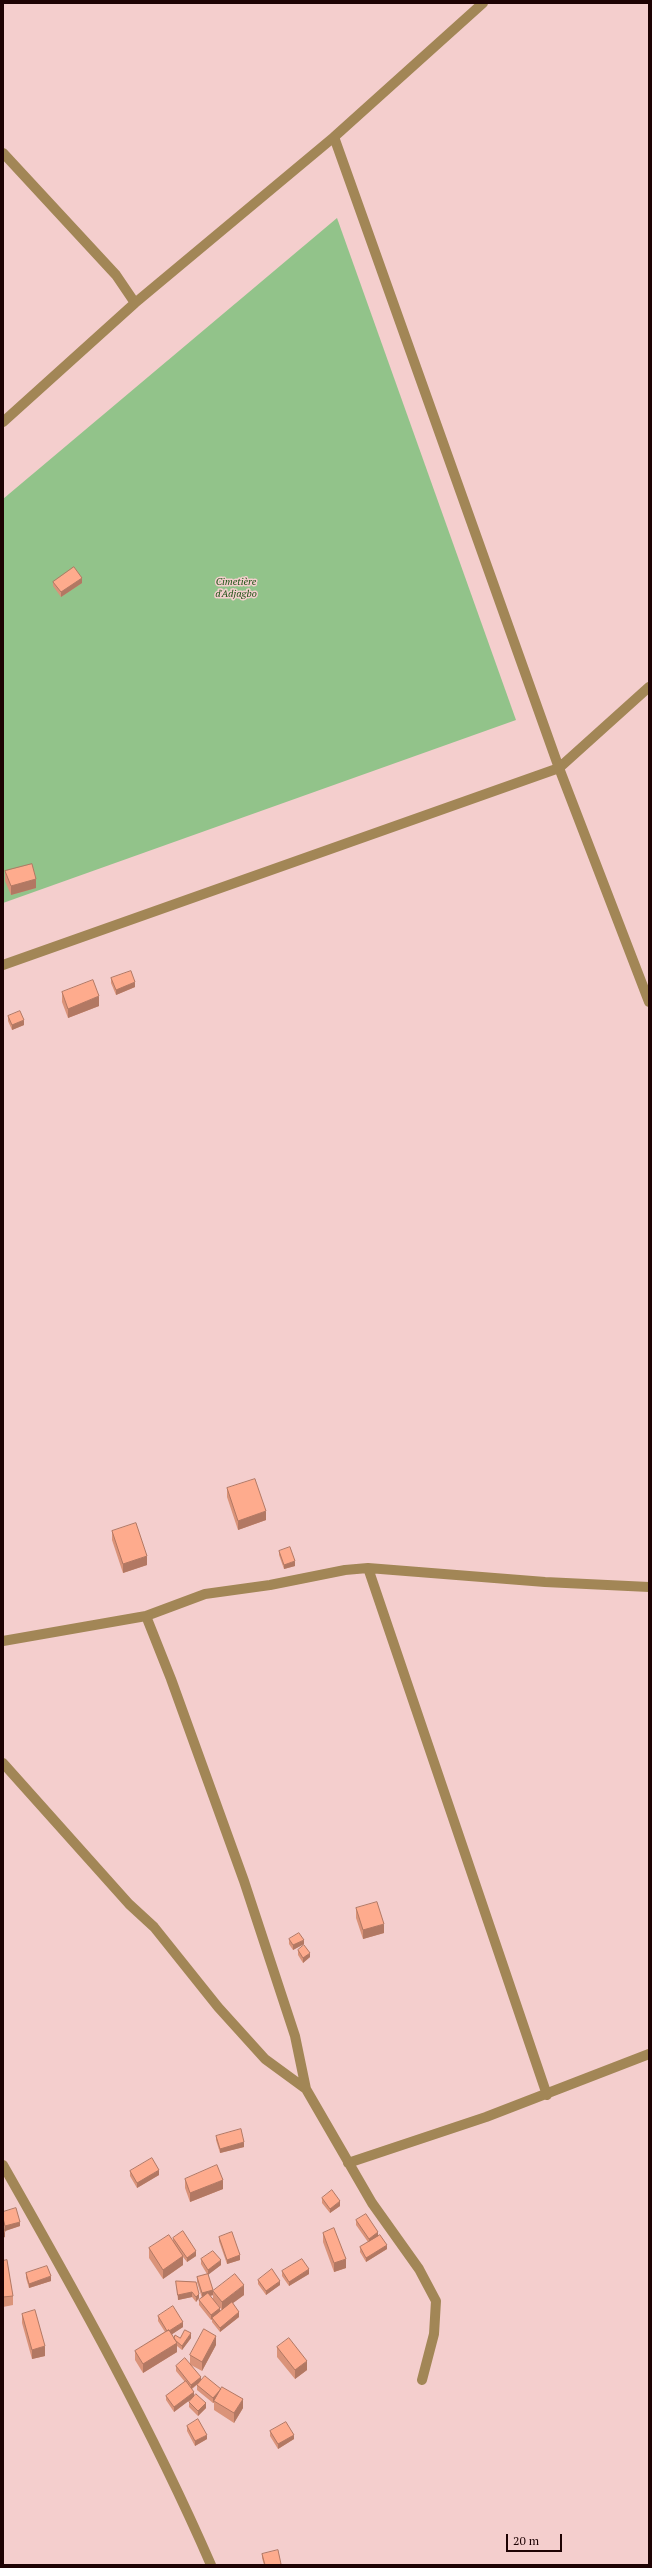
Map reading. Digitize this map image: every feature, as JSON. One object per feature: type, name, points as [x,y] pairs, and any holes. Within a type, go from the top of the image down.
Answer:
[{"type":"street","points":[[3,422],[135,303],[334,137],[483,3]]},
{"type":"street","points":[[334,137],[559,768],[649,1002]]},
{"type":"street","points":[[3,153],[112,271],[135,303]]},
{"type":"street","points":[[3,965],[559,768],[649,687]]},
{"type":"street","points":[[3,1641],[146,1616],[205,1594],[270,1585],[345,1570],[368,1568],[545,1582],[649,1587]]},
{"type":"street","points":[[368,1568],[547,2094]]},
{"type":"street","points":[[146,1616],[171,1679],[244,1881],[295,2036],[306,2089],[372,2203],[419,2269],[436,2301],[434,2334],[422,2380]]},
{"type":"street","points":[[3,1765],[129,1904],[154,1927],[218,2007],[265,2059],[306,2089]]},
{"type":"street","points":[[348,2163],[547,2094],[649,2054]]},
{"type":"street","points":[[3,2165],[72,2285],[179,2492],[211,2565]]},
{"type":"green space","name":"Cimetière d'Adjagbo","points":[[337,218],[516,720],[3,903],[3,499]]},
{"type":"building","points":[[74,567],[82,578],[61,592],[53,582]]},
{"type":"building","points":[[32,864],[36,879],[11,886],[5,871]]},
{"type":"building","points":[[131,971],[135,982],[116,990],[111,978]]},
{"type":"building","points":[[93,980],[99,996],[68,1009],[62,992]]},
{"type":"building","points":[[20,1011],[24,1020],[12,1025],[8,1016]]},
{"type":"building","points":[[255,1479],[266,1511],[238,1521],[227,1488]]},
{"type":"building","points":[[136,1523],[147,1556],[123,1564],[112,1531]]},
{"type":"building","points":[[290,1547],[295,1561],[284,1565],[279,1551]]},
{"type":"building","points":[[377,1902],[384,1924],[363,1930],[356,1908]]},
{"type":"building","points":[[299,1933],[304,1940],[293,1945],[289,1939]]},
{"type":"building","points":[[304,1945],[310,1953],[303,1958],[298,1950]]},
{"type":"building","points":[[241,2129],[244,2142],[220,2149],[216,2136]]},
{"type":"building","points":[[152,2158],[159,2170],[137,2183],[130,2171]]},
{"type":"building","points":[[217,2165],[223,2180],[190,2193],[185,2179]]},
{"type":"building","points":[[332,2190],[340,2201],[330,2209],[322,2198]]},
{"type":"building","points":[[16,2208],[20,2222],[5,2226],[3,2212]]},
{"type":"building","points":[[366,2214],[378,2232],[369,2239],[356,2220]]},
{"type":"building","points":[[334,2228],[346,2259],[334,2263],[323,2233]]},
{"type":"building","points":[[183,2231],[196,2251],[187,2258],[173,2238]]},
{"type":"building","points":[[232,2232],[240,2255],[227,2260],[219,2237]]},
{"type":"building","points":[[169,2235],[183,2256],[163,2270],[149,2248]]},
{"type":"building","points":[[380,2235],[387,2245],[366,2258],[360,2247]]},
{"type":"building","points":[[213,2251],[221,2260],[208,2270],[201,2259]]},
{"type":"building","points":[[302,2259],[309,2269],[289,2282],[282,2271]]},
{"type":"building","points":[[7,2260],[13,2296],[3,2297],[3,2261]]},
{"type":"building","points":[[47,2266],[51,2276],[29,2284],[26,2273]]},
{"type":"building","points":[[272,2269],[280,2281],[266,2291],[258,2280]]},
{"type":"building","points":[[208,2274],[213,2290],[202,2293],[197,2277]]},
{"type":"building","points":[[235,2274],[244,2285],[222,2302],[213,2291]]},
{"type":"building","points":[[176,2281],[196,2282],[199,2294],[196,2297],[192,2292],[178,2295]]},
{"type":"building","points":[[208,2293],[220,2308],[211,2315],[199,2300]]},
{"type":"building","points":[[232,2302],[239,2312],[220,2328],[212,2318]]},
{"type":"building","points":[[173,2306],[183,2322],[167,2331],[158,2316]]},
{"type":"building","points":[[35,2310],[45,2346],[32,2350],[22,2314]]},
{"type":"building","points":[[204,2329],[216,2336],[202,2362],[190,2355]]},
{"type":"building","points":[[169,2330],[177,2343],[143,2364],[135,2351]]},
{"type":"building","points":[[185,2330],[191,2333],[182,2346],[174,2338],[175,2335],[180,2338]]},
{"type":"building","points":[[289,2338],[307,2361],[295,2370],[277,2347]]},
{"type":"building","points":[[185,2358],[201,2377],[191,2385],[176,2366]]},
{"type":"building","points":[[205,2376],[221,2389],[213,2398],[197,2385]]},
{"type":"building","points":[[186,2381],[194,2392],[174,2407],[166,2396]]},
{"type":"building","points":[[222,2387],[243,2399],[234,2413],[214,2401]]},
{"type":"building","points":[[196,2394],[206,2403],[198,2411],[189,2402]]},
{"type":"building","points":[[198,2419],[207,2435],[195,2441],[187,2426]]},
{"type":"building","points":[[286,2422],[294,2435],[278,2444],[270,2431]]},
{"type":"building","points":[[278,2550],[281,2564],[265,2565],[262,2554]]}]
